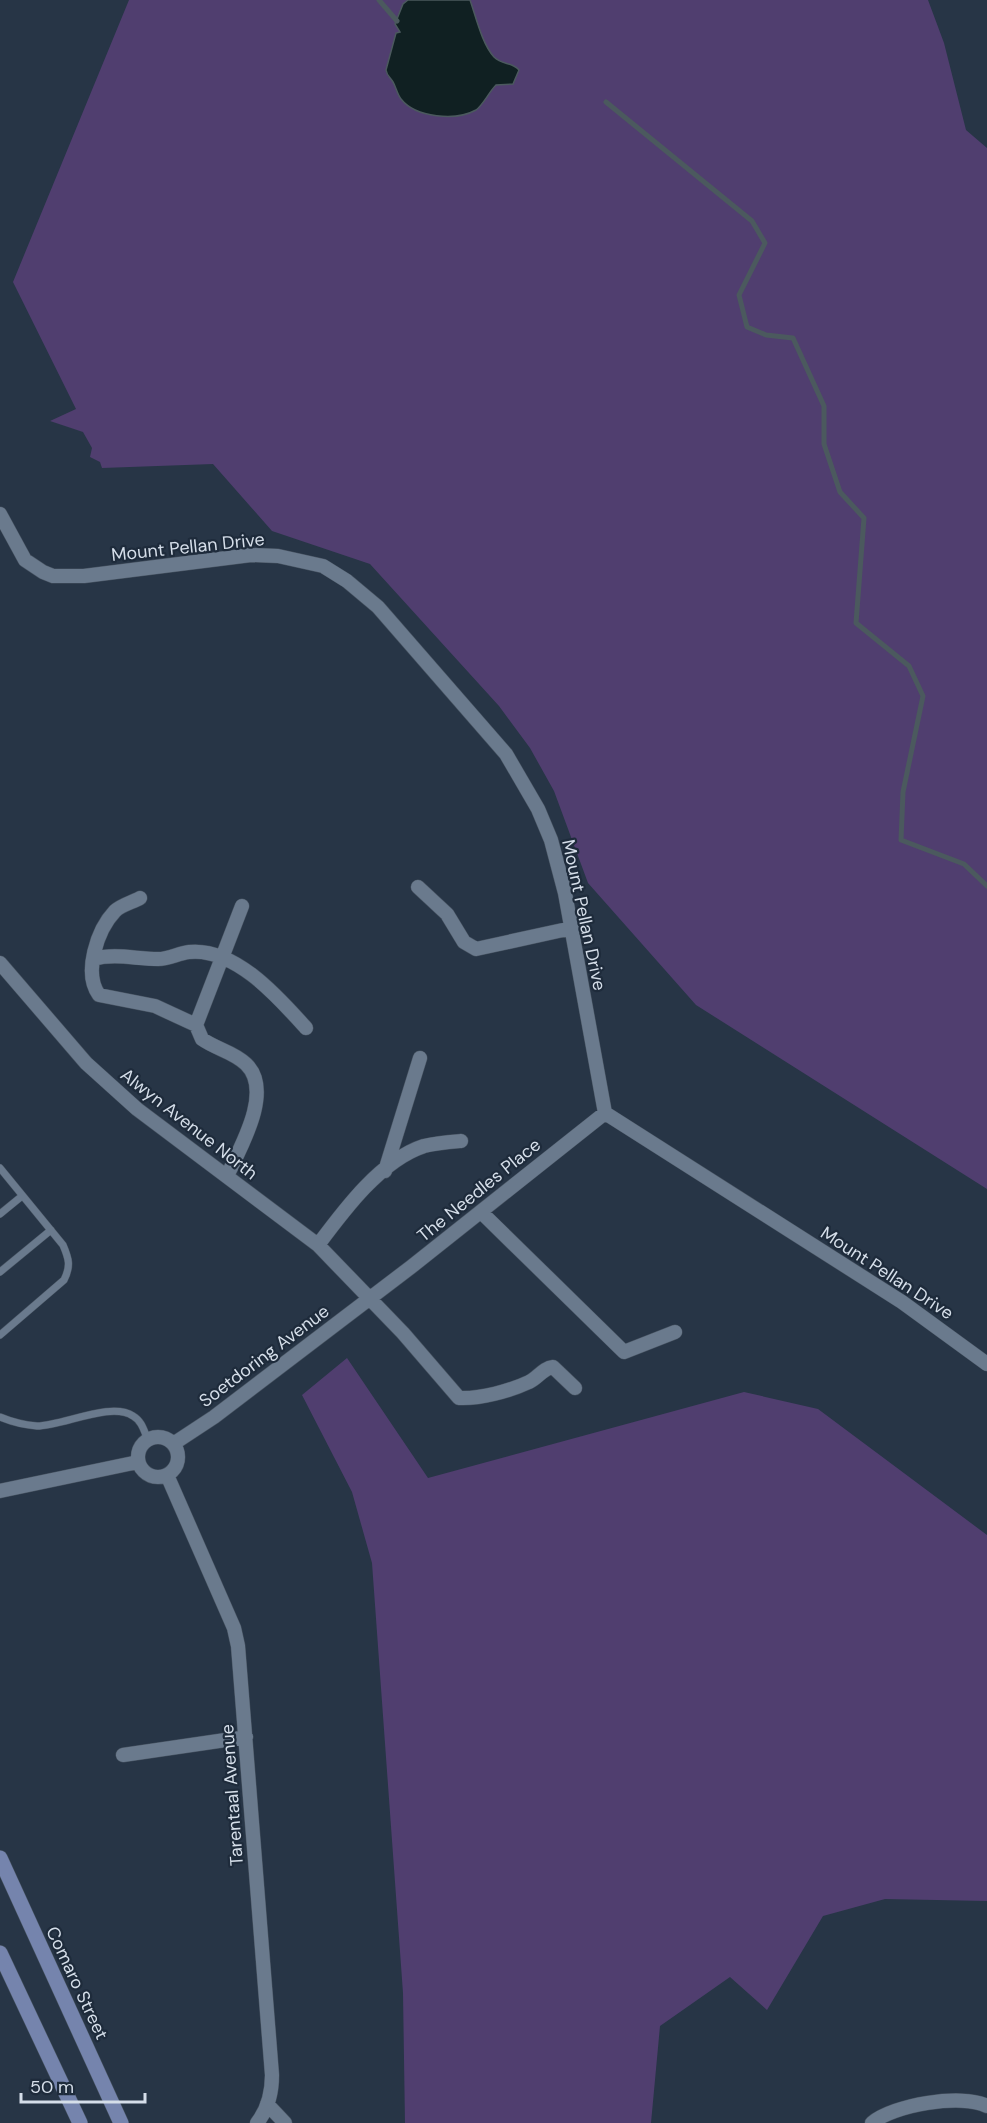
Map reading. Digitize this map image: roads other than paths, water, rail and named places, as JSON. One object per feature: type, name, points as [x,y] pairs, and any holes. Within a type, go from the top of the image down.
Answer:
[{"type":"street","name":"Mount Pellan Drive","points":[[0,514],[25,560],[53,576],[105,574],[264,555],[315,563],[347,580],[368,597],[506,754],[531,794],[550,840],[572,928],[605,1113],[902,1302],[987,1364]]},
{"type":"street","points":[[418,887],[447,914],[464,942],[476,949],[490,948],[572,928]]},
{"type":"street","points":[[140,898],[116,910],[104,927],[93,959],[92,986],[99,995],[154,1006],[196,1026]]},
{"type":"street","points":[[227,1176],[254,1114],[256,1084],[248,1065],[202,1039],[198,1035],[196,1026],[242,906]]},
{"type":"street","points":[[93,959],[117,956],[161,959],[190,952],[223,958],[248,971],[274,993],[306,1028]]},
{"type":"street","name":"Alwyn Avenue North","points":[[0,963],[102,1079],[318,1245],[372,1297],[459,1398],[506,1390],[531,1382],[548,1367],[553,1367],[575,1389]]},
{"type":"street","points":[[384,1172],[420,1058]]},
{"type":"street","name":"The Needles Place","points":[[372,1297],[605,1113]]},
{"type":"street","points":[[318,1245],[348,1204],[399,1159],[424,1146],[461,1141]]},
{"type":"street","points":[[481,1212],[624,1352],[675,1332]]},
{"type":"street","name":"Soetdoring Avenue","points":[[173,1444],[214,1417],[372,1297]]},
{"type":"street","points":[[157,1437],[173,1444],[177,1461],[167,1475],[150,1476],[138,1462],[138,1454],[148,1440],[157,1437]]},
{"type":"street","points":[[0,1491],[138,1462]]},
{"type":"street","name":"Tarentaal Avenue","points":[[167,1475],[234,1628],[240,1665],[272,2086],[267,2104],[256,2123]]},
{"type":"street","points":[[123,1755],[246,1737]]},
{"type":"street","name":"Comaro Street","points":[[0,1858],[121,2123]]},
{"type":"street","points":[[0,1953],[4,1971],[80,2123]]},
{"type":"street","points":[[872,2123],[882,2115],[898,2110],[956,2100],[975,2101],[987,2106]]},
{"type":"street","points":[[267,2104],[285,2123]]},
{"type":"lane","points":[[0,1168],[66,1251],[69,1269],[64,1280],[0,1335]]},
{"type":"lane","points":[[0,1214],[22,1196]]},
{"type":"lane","points":[[0,1272],[51,1230]]},
{"type":"lane","points":[[0,1417],[18,1424],[38,1426],[112,1411],[127,1413],[140,1422],[148,1440]]},
{"type":"waterway","points":[[379,0],[397,21]]},
{"type":"waterway","points":[[606,102],[752,221],[765,243],[739,295],[747,327],[766,335],[793,338],[824,406],[824,444],[840,492],[864,518],[856,623],[909,666],[923,696],[903,792],[901,840],[964,864],[987,886]]}]
